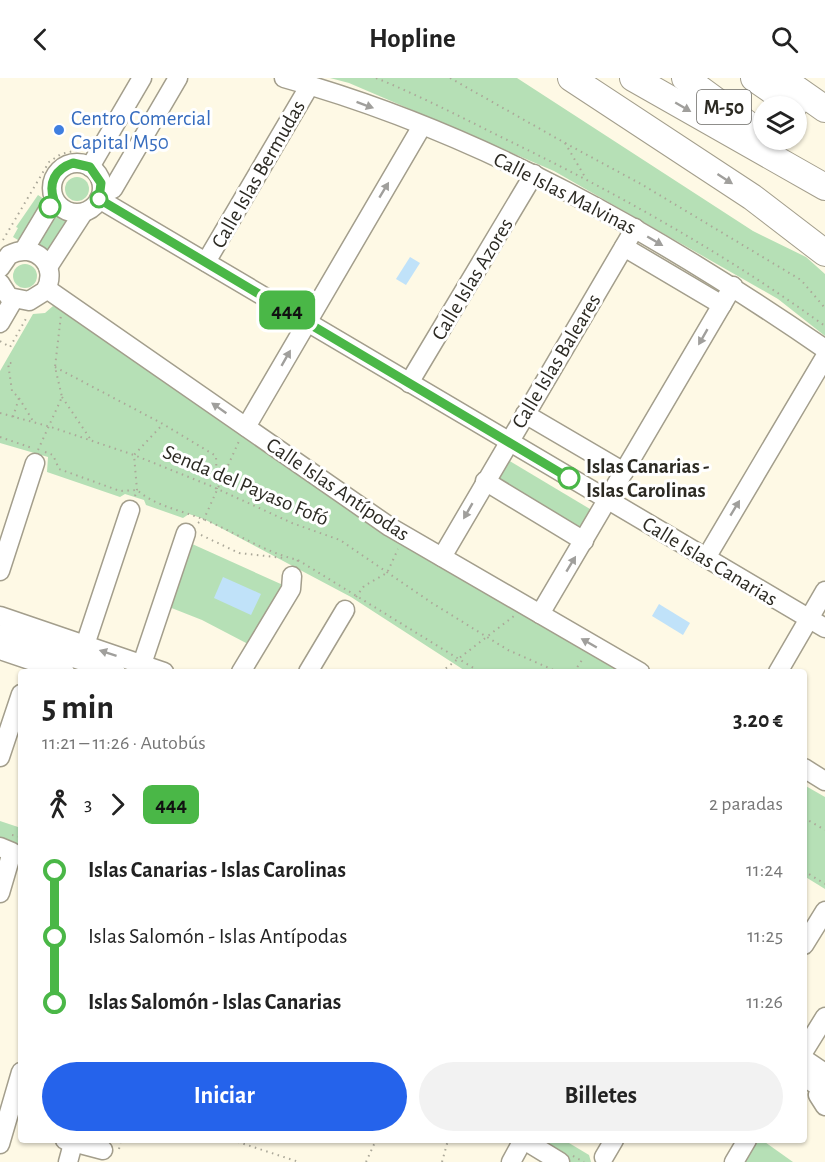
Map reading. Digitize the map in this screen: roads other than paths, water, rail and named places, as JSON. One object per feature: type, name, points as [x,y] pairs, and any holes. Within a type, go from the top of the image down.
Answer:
[{"type":"highway","points":[[571,78],[752,197],[825,252]]},
{"type":"highway","points":[[633,78],[825,188]]},
{"type":"highway","name":"M-50","points":[[685,78],[753,128]]},
{"type":"highway","name":"M-50","points":[[754,78],[779,96]]},
{"type":"highway","points":[[781,78],[825,109]]},
{"type":"highway","name":"M-50","points":[[807,116],[825,129]]},
{"type":"highway","name":"M-50","points":[[783,150],[825,181]]},
{"type":"street","points":[[90,167],[142,78]]},
{"type":"street","points":[[48,267],[83,213],[106,194],[178,78]]},
{"type":"street","name":"Calle Islas Malvinas","points":[[284,78],[310,85],[422,126],[534,174],[634,228],[733,286],[825,349]]},
{"type":"street","name":"Calle Islas Bermudas","points":[[206,262],[310,85]]},
{"type":"street","points":[[246,427],[422,126]]},
{"type":"street","points":[[24,250],[54,200],[52,183],[58,172],[73,163],[90,167],[106,194]]},
{"type":"street","name":"Calle Islas Azores","points":[[409,383],[534,174]]},
{"type":"street","name":"Calle Islas Canarias","points":[[106,194],[206,262],[508,443],[825,628]]},
{"type":"street","points":[[54,200],[67,212],[83,213]]},
{"type":"street","name":"Calle Islas Baleares","points":[[442,557],[634,228]]},
{"type":"street","points":[[624,247],[722,305]]},
{"type":"street","points":[[0,268],[9,255],[24,250],[36,253],[48,267],[50,276],[47,289],[34,300],[14,299],[4,291],[0,283]]},
{"type":"street","points":[[540,614],[733,286]]},
{"type":"street","name":"Calle Islas Antípodas","points":[[47,289],[404,535],[635,669]]},
{"type":"street","points":[[0,323],[14,299]]},
{"type":"street","points":[[706,558],[825,357]]},
{"type":"street","points":[[525,414],[624,472]]},
{"type":"street","points":[[0,571],[37,456]]},
{"type":"street","points":[[485,481],[585,541]]},
{"type":"street","points":[[76,662],[130,510]]},
{"type":"street","points":[[142,664],[186,533]]},
{"type":"street","points":[[243,669],[291,589],[295,568]]},
{"type":"street","points":[[780,669],[825,591]]},
{"type":"street","points":[[310,669],[351,603]]},
{"type":"street","points":[[0,616],[35,628],[76,662],[104,669]]},
{"type":"street","points":[[34,661],[35,628]]},
{"type":"street","points":[[0,634],[34,661]]},
{"type":"street","points":[[0,650],[34,661],[142,664],[156,669]]},
{"type":"street","points":[[0,757],[18,703]]},
{"type":"street","points":[[807,770],[825,781]]},
{"type":"street","points":[[0,893],[6,849]]},
{"type":"street","points":[[807,940],[825,911]]},
{"type":"street","points":[[807,1046],[825,1017]]},
{"type":"street","points":[[807,1065],[820,1091]]},
{"type":"street","points":[[807,1080],[820,1091]]},
{"type":"street","points":[[0,1144],[9,1125],[18,1085]]},
{"type":"street","points":[[68,1162],[71,1143]]},
{"type":"street","points":[[77,1143],[102,1151]]},
{"type":"street","points":[[511,1162],[522,1143]]},
{"type":"street","points":[[529,1143],[560,1162]]},
{"type":"street","points":[[604,1157],[612,1143]]},
{"type":"street","points":[[734,1162],[745,1143]]},
{"type":"water","points":[[410,257],[420,263],[406,285],[396,279]]},
{"type":"water","points":[[223,577],[261,594],[251,615],[214,598]]},
{"type":"water","points":[[659,604],[690,623],[683,635],[652,616]]},
{"type":"place","name":"Centro Comercial Capital M50","points":[[59,130]]},
{"type":"place","name":"Islas Canarias - Islas Carolinas","points":[[569,478]]}]
